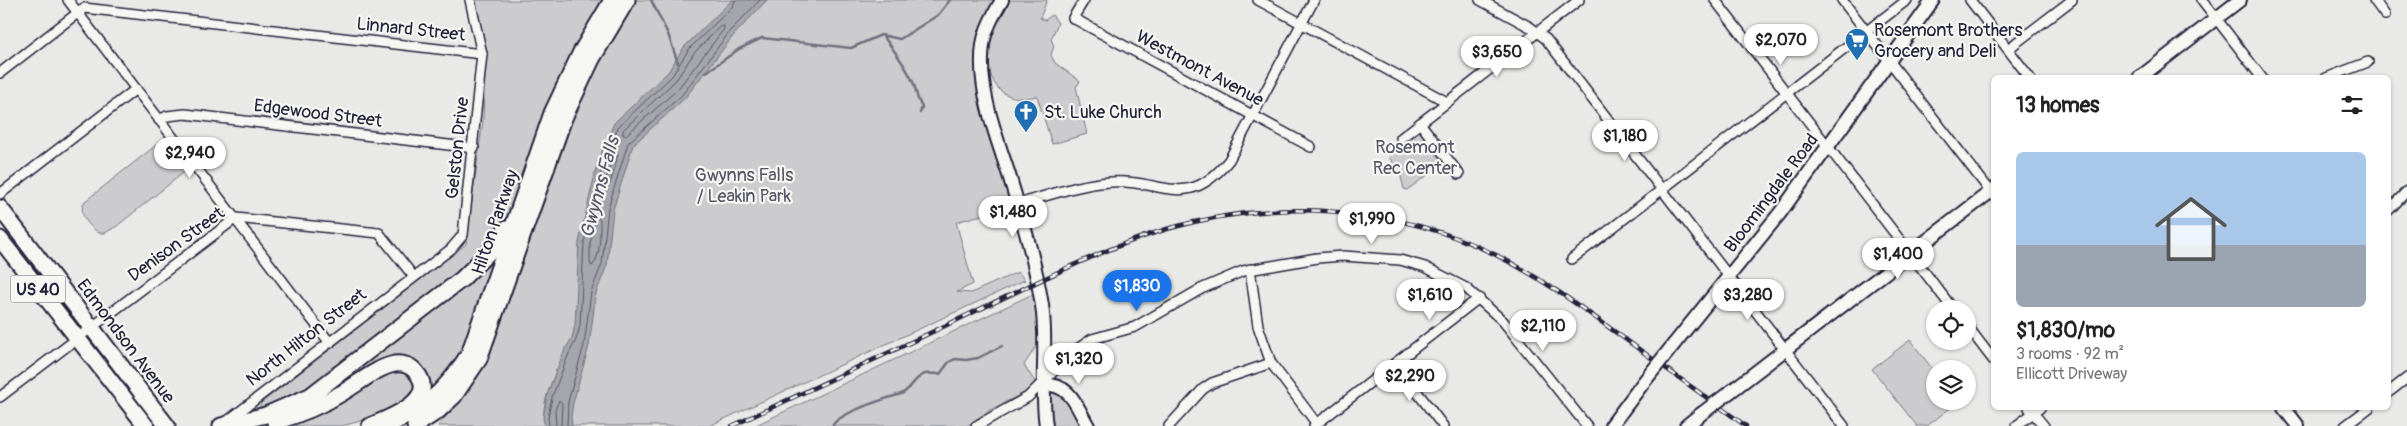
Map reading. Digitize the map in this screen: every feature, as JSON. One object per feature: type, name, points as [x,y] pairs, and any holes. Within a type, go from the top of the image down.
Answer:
[{"type":"main road","name":"Hilton Parkway","points":[[381,426],[417,411],[431,401],[458,372],[469,354],[552,113],[581,52],[613,8],[628,0]]},
{"type":"main road","name":"Hilton Parkway","points":[[415,426],[438,411],[454,396],[479,359],[564,118],[592,59],[613,8]]},
{"type":"main road","name":"Edmondson Avenue","points":[[0,208],[167,426]]},
{"type":"main road","points":[[221,426],[280,410],[310,396],[326,385],[476,266],[494,247],[518,211]]},
{"type":"main road","name":"Edmondson Avenue","points":[[0,239],[146,426]]},
{"type":"main road","points":[[262,426],[322,404],[389,366],[402,364],[415,370],[419,376],[421,389],[415,402],[399,413],[370,426]]},
{"type":"main road","points":[[434,426],[451,407],[467,379]]},
{"type":"street","points":[[68,0],[330,342]]},
{"type":"street","name":"Gelston Drive","points":[[414,277],[454,246],[463,235],[474,148],[482,54],[470,0]]},
{"type":"street","points":[[1002,0],[987,29],[983,44],[983,71],[995,129],[1017,204],[1044,320],[1043,384],[1046,426]]},
{"type":"street","name":"Westmont Avenue","points":[[1084,0],[1073,18],[1311,147]]},
{"type":"street","points":[[1258,0],[1447,102]]},
{"type":"street","points":[[1017,204],[1098,183],[1112,182],[1172,190],[1195,188],[1214,178],[1229,160],[1314,0]]},
{"type":"street","points":[[1480,0],[1538,32],[1546,39],[1844,426]]},
{"type":"street","points":[[1401,138],[1579,0]]},
{"type":"street","points":[[1715,0],[1946,300]]},
{"type":"street","points":[[1842,0],[1991,189]]},
{"type":"street","points":[[1572,259],[1908,0]]},
{"type":"street","name":"Bloomingdale Road","points":[[1611,426],[1643,383],[1780,213],[1933,0]]},
{"type":"street","points":[[1970,0],[2028,75]]},
{"type":"street","points":[[2008,49],[2072,0]]},
{"type":"street","points":[[2202,0],[2260,75]]},
{"type":"street","points":[[2143,75],[2240,0]]},
{"type":"street","points":[[2374,0],[2385,14]]},
{"type":"street","name":"Linnard Street","points":[[78,13],[84,8],[482,54]]},
{"type":"street","points":[[0,73],[78,13]]},
{"type":"street","points":[[2334,75],[2368,62]]},
{"type":"street","points":[[0,194],[136,89]]},
{"type":"street","name":"Edgewood Street","points":[[159,120],[167,116],[185,114],[474,148]]},
{"type":"street","points":[[1420,123],[1459,174]]},
{"type":"street","points":[[2391,208],[2407,191]]},
{"type":"street","points":[[1686,426],[1910,253],[1991,193]]},
{"type":"street","name":"Denison Street","points":[[0,397],[236,218],[379,233],[414,277]]},
{"type":"street","points":[[976,426],[1028,397],[1073,352],[1092,339],[1135,327],[1201,288],[1250,269],[1317,258],[1344,256],[1384,257],[1425,268],[1451,280],[1479,298],[1503,321],[1586,426]]},
{"type":"street","points":[[1250,269],[1258,326],[1271,363],[1315,425],[1479,298]]},
{"type":"street","name":"North Hilton Street","points":[[221,426],[414,277]]},
{"type":"street","points":[[1976,337],[1991,357]]},
{"type":"street","points":[[1169,426],[1203,389],[1212,383],[1271,363]]},
{"type":"street","points":[[1395,363],[1443,426]]},
{"type":"street","points":[[2391,390],[2407,378]]},
{"type":"street","points":[[1043,384],[1055,384],[1066,392],[1079,408],[1088,426]]},
{"type":"street","points":[[2016,426],[2033,410]]},
{"type":"street","points":[[2035,410],[2044,426]]},
{"type":"street","points":[[2286,410],[2298,426]]},
{"type":"street","points":[[2345,426],[2366,410]]},
{"type":"green space","points":[[475,0],[606,0],[512,208],[485,251],[318,385],[263,410],[260,407],[261,403],[466,244],[483,120],[486,48]]},
{"type":"green space","name":"Gwynns Falls / Leakin Park","points":[[635,0],[995,0],[978,50],[1014,206],[956,222],[973,284],[957,292],[971,293],[1018,272],[1025,280],[709,426],[560,426],[556,370],[545,405],[545,426],[438,426],[462,397],[478,372],[561,142],[587,83]]},
{"type":"green space","points":[[1007,0],[1047,0],[1040,18],[1045,20],[1052,15],[1058,23],[1051,39],[1054,46],[1051,55],[1055,63],[1080,81],[1076,87],[1087,134],[1052,144],[1037,96],[1021,98],[1009,96],[1000,90],[994,81],[990,71],[989,45],[993,28]]},
{"type":"green space","name":"Rosemont Rec Center","points":[[1418,128],[1444,163],[1407,190],[1404,189],[1400,173],[1389,157],[1399,144]]},
{"type":"green space","points":[[164,139],[167,140],[188,169],[117,226],[105,233],[99,233],[88,224],[83,216],[84,202]]},
{"type":"green space","points":[[497,256],[468,342],[450,373],[421,400],[407,360],[311,405]]},
{"type":"green space","points":[[1033,294],[1038,321],[1039,342],[1024,365],[1035,382],[1024,393],[988,411],[967,426],[754,426]]},
{"type":"green space","points":[[1910,340],[1926,360],[1926,410],[1948,410],[1927,426],[1917,426],[1872,369]]},
{"type":"green space","points":[[402,367],[415,380],[413,397],[386,414],[342,426],[271,426],[385,371]]},
{"type":"green space","points":[[1052,390],[1065,395],[1085,426],[1052,426],[1049,397]]},
{"type":"water","name":"Gwynns Falls","points":[[732,0],[767,0],[734,35],[685,98],[633,145],[613,210],[607,265],[596,293],[589,346],[573,403],[572,426],[545,426],[543,418],[547,395],[564,351],[572,338],[575,325],[579,242],[598,161],[614,123],[668,72],[684,47]]},
{"type":"waterway","points":[[651,0],[668,34],[678,63]]},
{"type":"waterway","points":[[705,73],[739,49],[762,38],[851,48],[881,35],[900,39],[938,15],[950,0]]},
{"type":"waterway","points":[[883,36],[910,76],[922,107],[920,113]]},
{"type":"waterway","points":[[832,426],[853,411],[901,394],[921,376],[940,374],[949,362],[955,359],[978,358],[1002,346]]},
{"type":"railway","points":[[732,426],[1118,246],[1167,229],[1208,219],[1249,213],[1291,210],[1334,212],[1376,217],[1417,225],[1457,238],[1496,255],[1573,302],[1746,426]]},
{"type":"place","name":"Rosemont Brothers Grocery and Deli","points":[[1857,61]]},
{"type":"place","name":"St. Luke Church","points":[[1026,133]]}]
